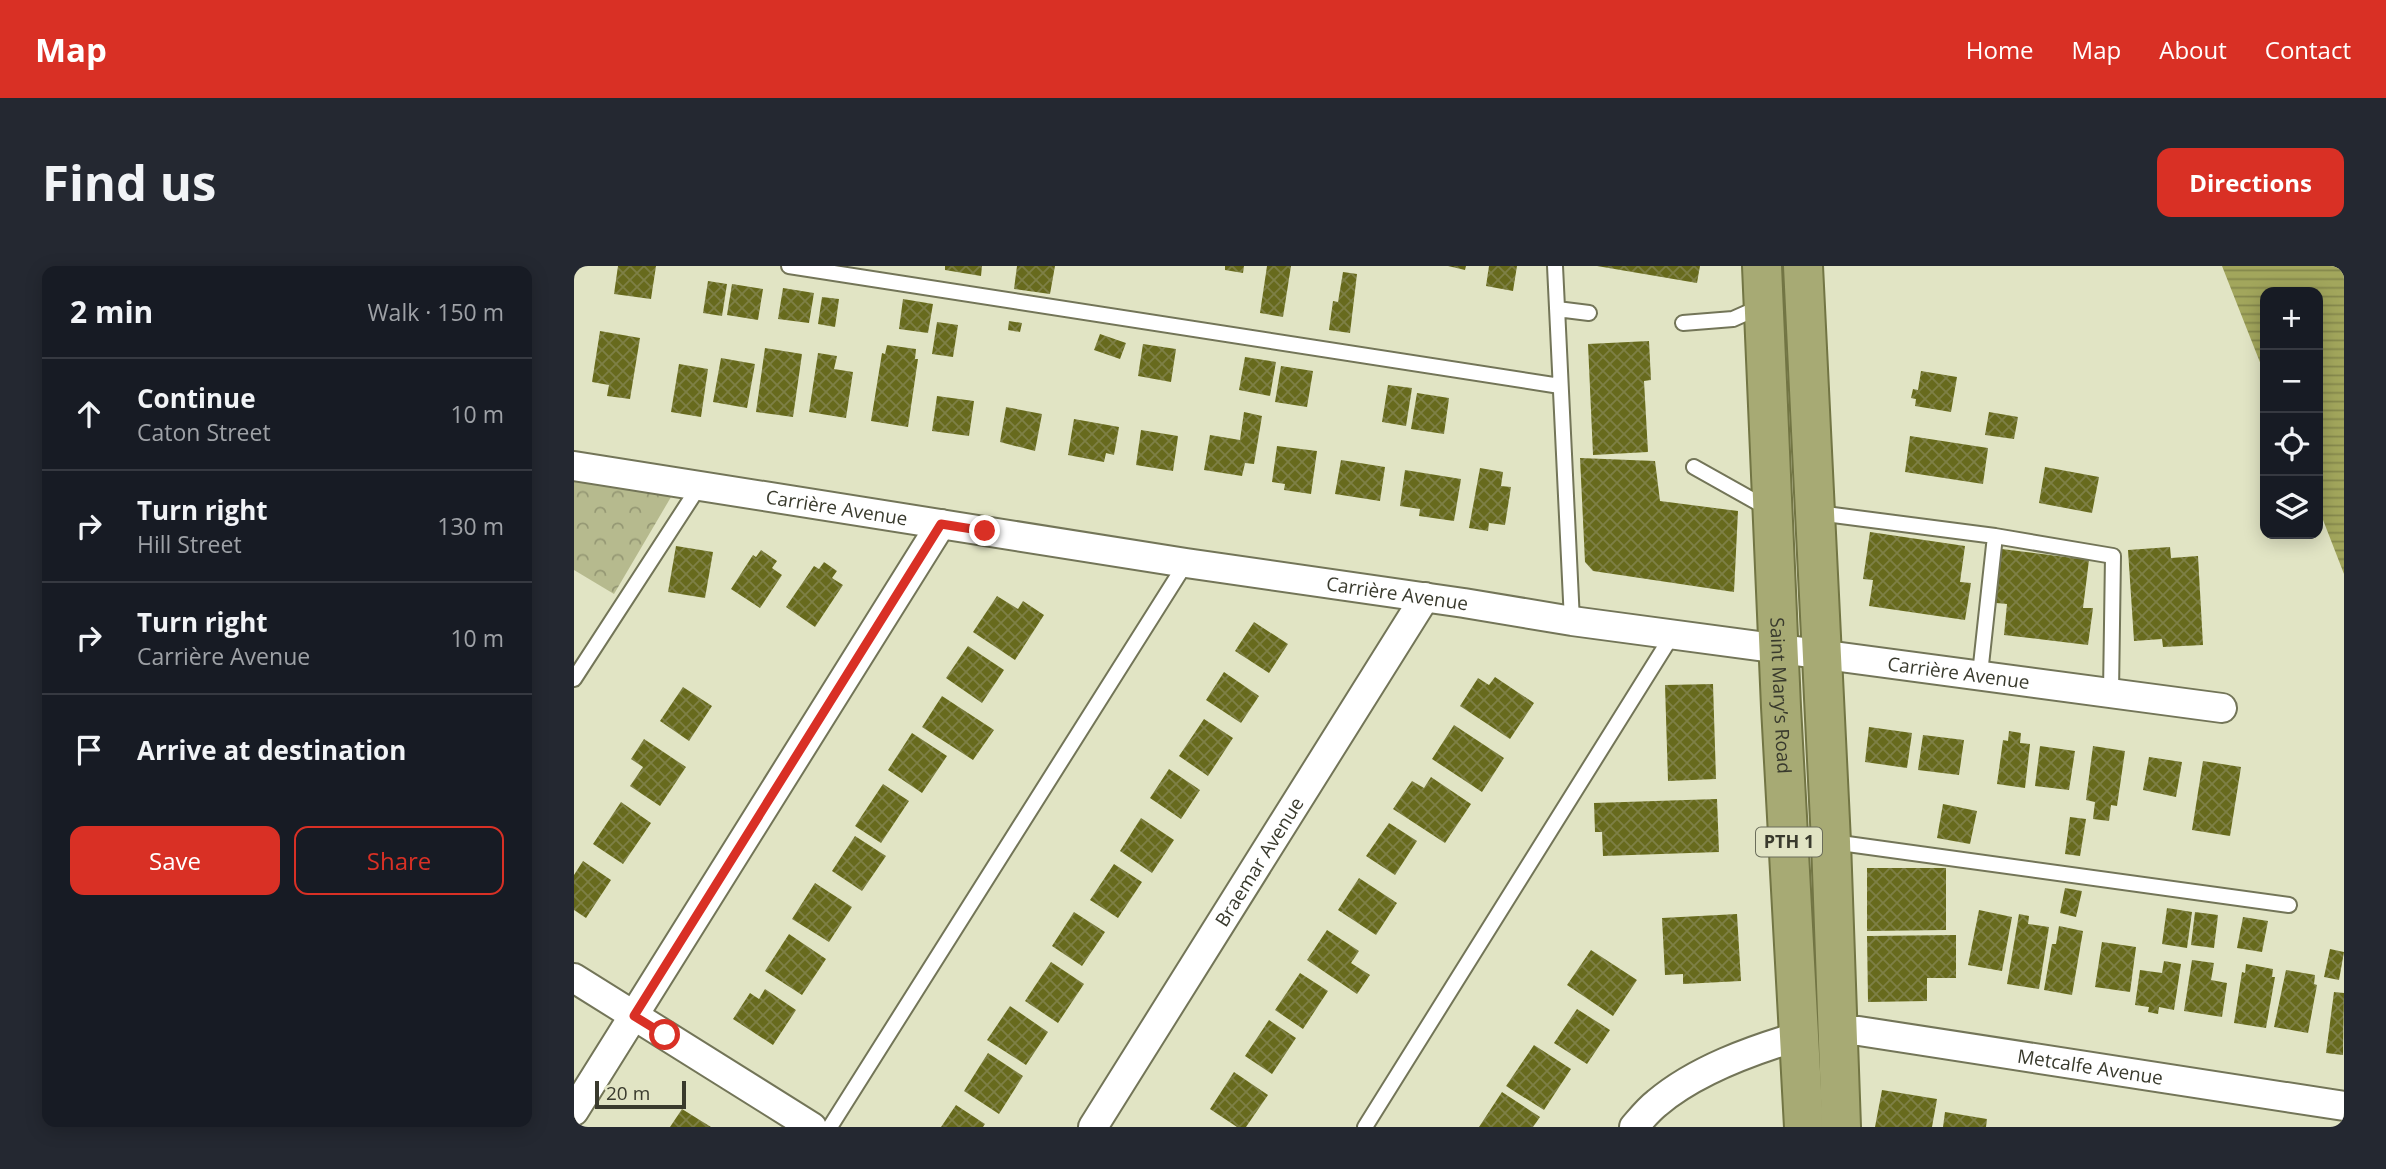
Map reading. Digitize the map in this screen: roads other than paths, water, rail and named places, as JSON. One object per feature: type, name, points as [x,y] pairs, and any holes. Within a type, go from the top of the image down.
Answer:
[{"type":"highway","name":"Saint Mary’s Road","points":[[1762,266],[1779,648],[1819,1034],[1841,1127]]},
{"type":"highway","name":"Saint Mary’s Road","points":[[1803,266],[1831,842],[1819,1034],[1804,1127]]},
{"type":"street","name":"Carrière Avenue","points":[[574,466],[1572,621],[2221,708]]},
{"type":"street","points":[[574,1111],[941,524]]},
{"type":"street","name":"Braemar Avenue","points":[[1093,1127],[1425,597]]},
{"type":"street","points":[[574,978],[812,1127]]},
{"type":"street","name":"Metcalfe Avenue","points":[[1819,1034],[1859,1031],[2344,1106]]},
{"type":"street","points":[[1634,1127],[1657,1103],[1692,1080],[1753,1052],[1819,1034]]},
{"type":"lane","points":[[789,266],[1560,386]]},
{"type":"lane","points":[[1555,266],[1572,621]]},
{"type":"lane","points":[[1683,323],[1733,319],[1764,305]]},
{"type":"lane","points":[[1557,309],[1589,313]]},
{"type":"lane","points":[[1694,467],[1773,512]]},
{"type":"lane","points":[[574,679],[700,485]]},
{"type":"lane","points":[[1816,513],[1995,536],[2113,556],[2111,692]]},
{"type":"lane","points":[[1980,674],[1995,536]]},
{"type":"lane","points":[[830,1127],[1186,563]]},
{"type":"lane","points":[[1365,1127],[1673,634]]},
{"type":"lane","points":[[1831,842],[2289,905]]}]
